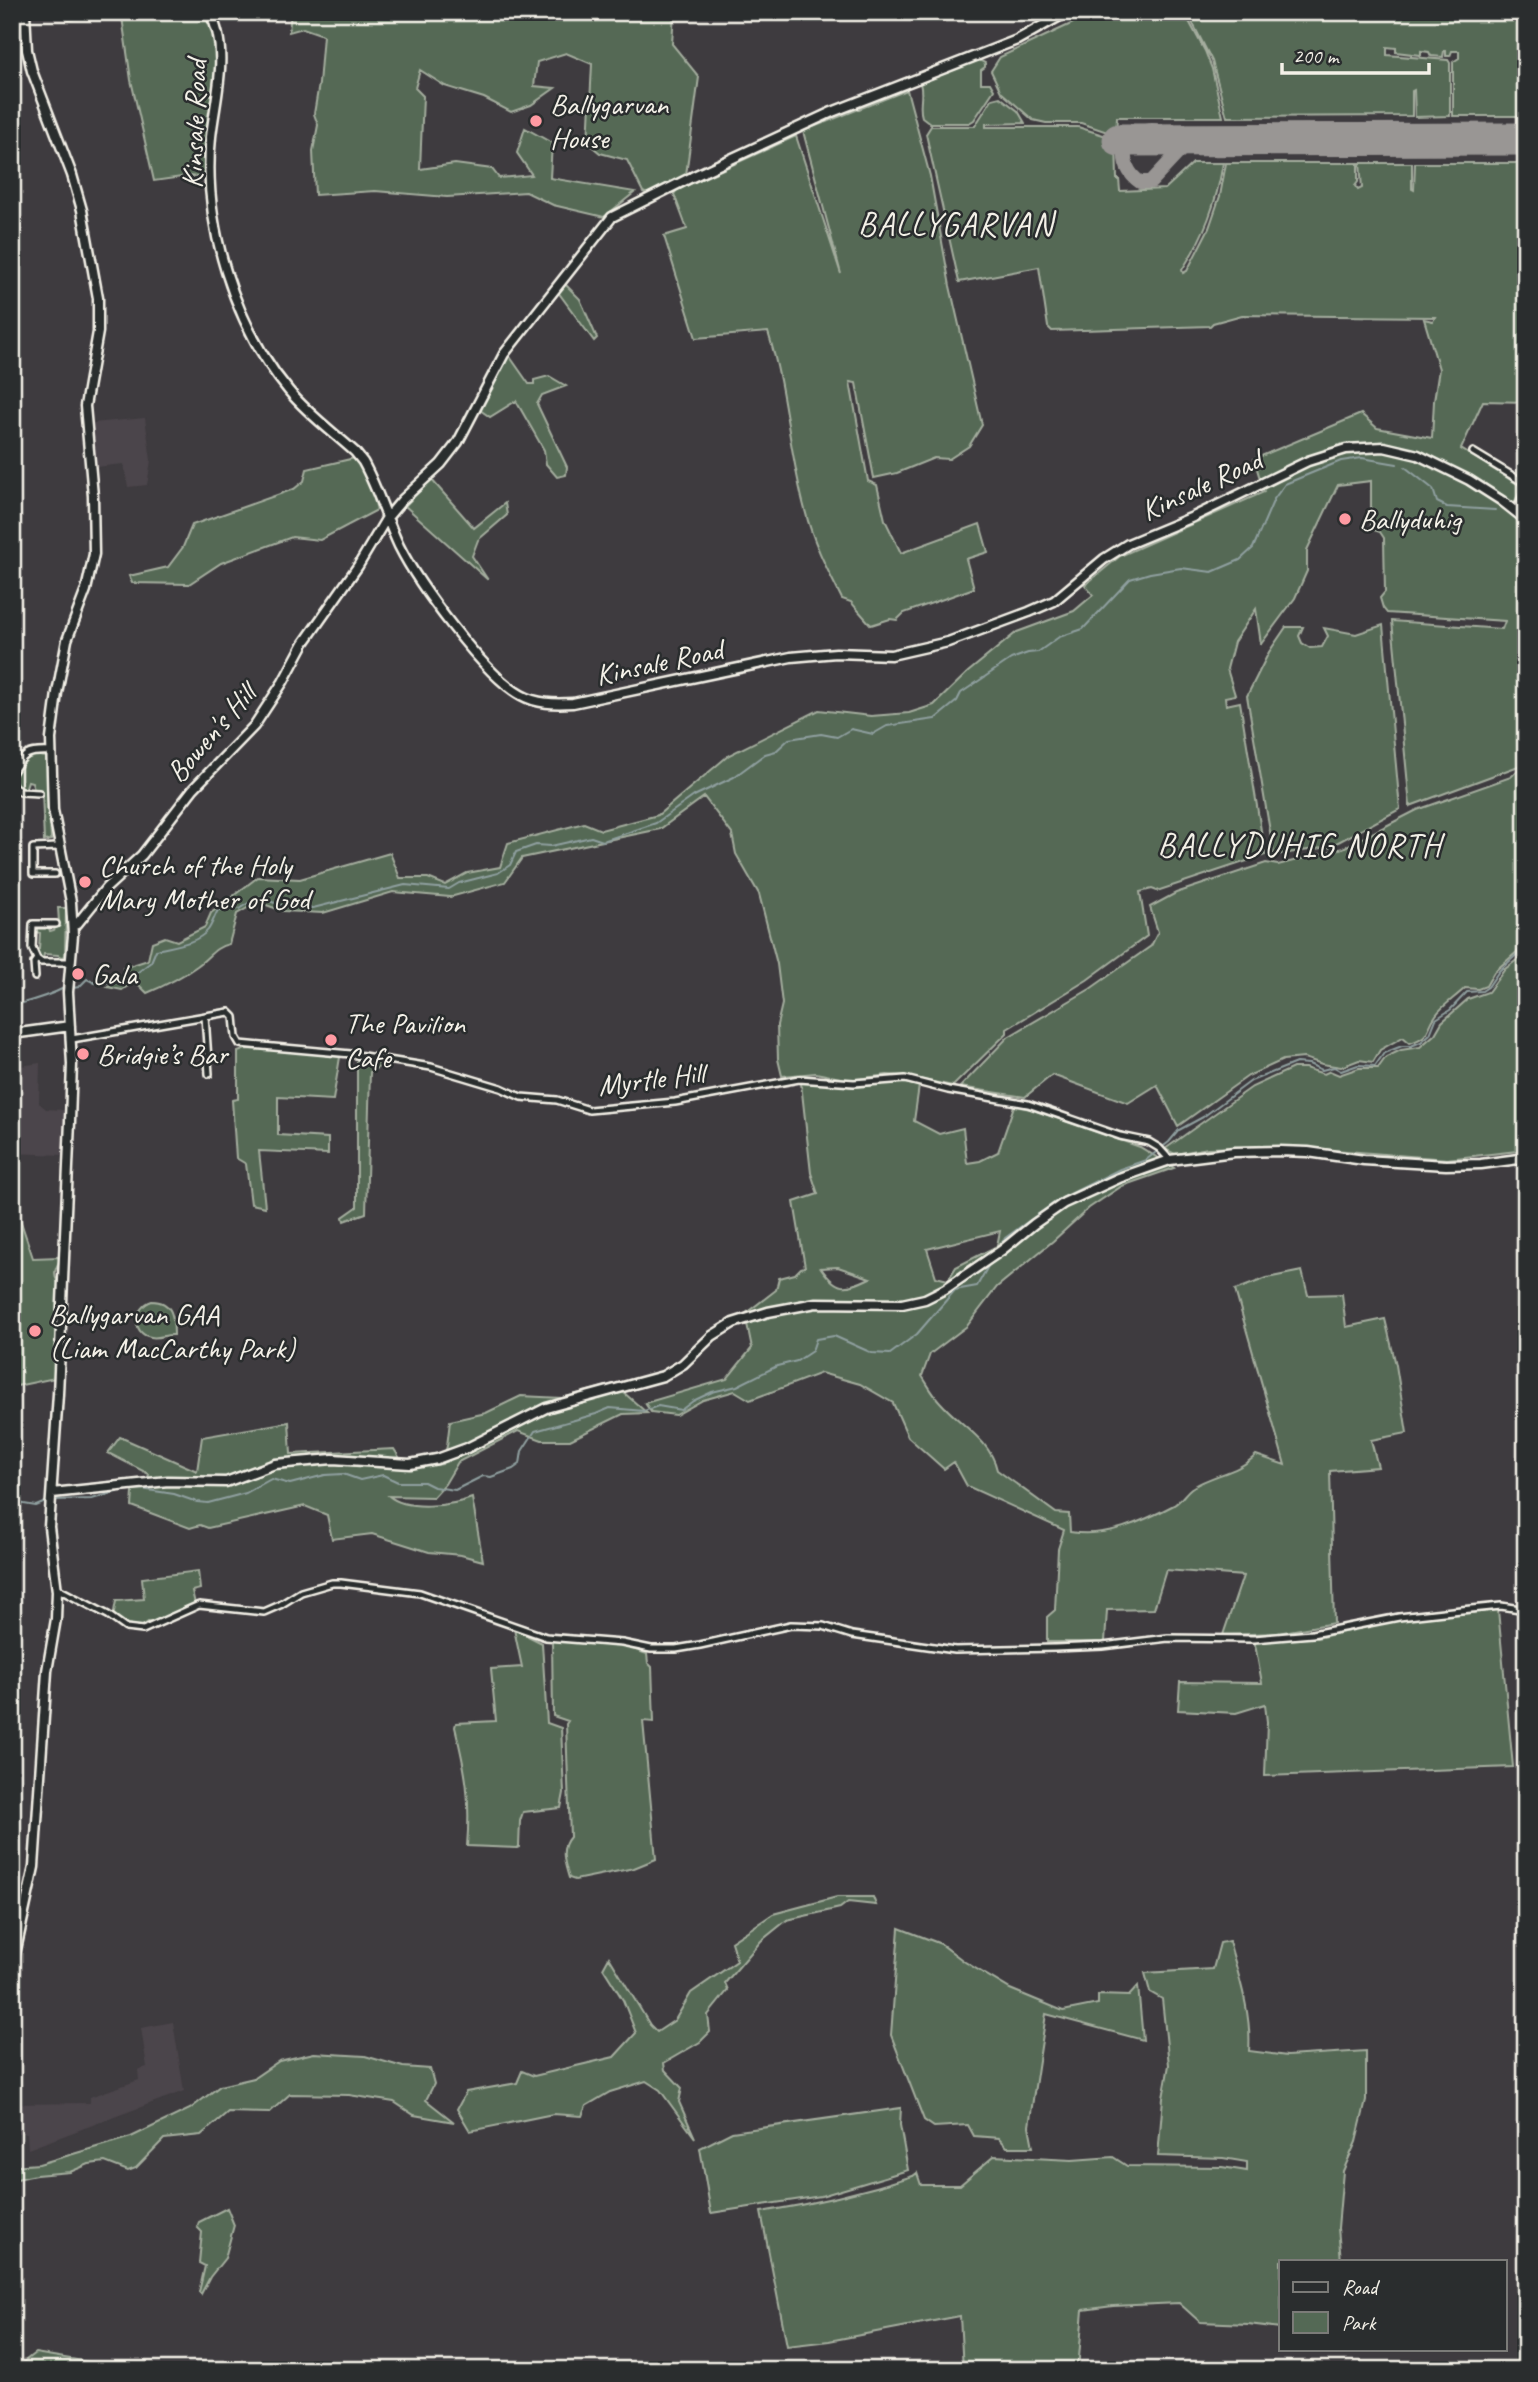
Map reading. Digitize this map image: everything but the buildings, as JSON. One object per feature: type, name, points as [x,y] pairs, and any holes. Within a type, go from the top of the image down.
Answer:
[{"type":"main road","points":[[12,1968],[28,1904],[37,1848],[47,1671],[57,1591],[48,1527],[52,1498],[71,1110],[72,1039],[69,989],[73,925],[53,810],[51,752],[67,640],[90,577],[94,554],[93,496],[85,405],[98,332],[98,299],[78,197],[32,71],[27,50],[25,12]]},
{"type":"main road","name":"Kinsale Road","points":[[209,12],[217,31],[220,62],[211,140],[211,186],[218,235],[230,285],[255,339],[289,391],[363,462],[375,486],[386,519],[424,588],[501,681],[529,699],[547,704],[573,703],[791,657],[836,653],[891,655],[948,642],[1054,601],[1116,550],[1128,544],[1193,517],[1308,461],[1346,449],[1384,447],[1418,455],[1469,480],[1526,520]]},
{"type":"main road","name":"Bowen's Hill","points":[[73,925],[77,924],[106,888],[142,855],[193,789],[254,726],[283,682],[304,643],[358,566],[386,519],[402,500],[441,464],[458,442],[504,354],[612,217],[832,112],[1017,40],[1067,12]]},
{"type":"main road","points":[[12,1034],[70,1026]]},
{"type":"main road","points":[[52,1498],[168,1481],[226,1482],[275,1464],[334,1459],[410,1464],[437,1459],[467,1448],[545,1408],[663,1377],[682,1364],[712,1336],[733,1323],[768,1312],[816,1303],[886,1305],[915,1302],[945,1289],[995,1255],[1046,1215],[1073,1199],[1119,1178],[1170,1160],[1234,1152],[1280,1151],[1364,1160],[1464,1165],[1526,1158]]},
{"type":"street","points":[[1473,452],[1526,484]]},
{"type":"street","points":[[1516,511],[1526,489]]},
{"type":"street","points":[[12,773],[26,754],[51,752]]},
{"type":"street","points":[[28,793],[29,784]]},
{"type":"street","points":[[12,786],[22,792],[39,793]]},
{"type":"street","points":[[52,872],[33,874],[33,848],[58,847]]},
{"type":"street","points":[[56,924],[33,924],[32,948],[41,962],[70,961]]},
{"type":"street","points":[[35,977],[34,963],[37,959]]},
{"type":"street","name":"Myrtle Hill","points":[[72,1039],[225,1012],[232,1014],[240,1044],[351,1054],[431,1067],[501,1088],[521,1097],[557,1101],[589,1110],[675,1102],[799,1079],[854,1083],[905,1079],[948,1090],[1028,1104],[1120,1136],[1149,1142],[1161,1149],[1170,1160]]},
{"type":"street","points":[[205,1016],[209,1074]]},
{"type":"street","points":[[57,1591],[60,1590],[108,1615],[126,1628],[142,1630],[200,1605],[264,1612],[301,1592],[332,1583],[352,1584],[420,1594],[546,1637],[622,1643],[650,1649],[700,1645],[791,1625],[823,1626],[852,1635],[955,1650],[1103,1646],[1168,1639],[1254,1639],[1312,1634],[1399,1617],[1501,1606],[1526,1609]]},
{"type":"shaded area","points":[[145,418],[151,460],[147,485],[128,487],[124,464],[95,467],[93,423]]},
{"type":"shaded area","points":[[40,1063],[39,1103],[46,1109],[64,1110],[64,1155],[12,1153],[14,1067]]},
{"type":"shaded area","points":[[173,2022],[184,2091],[28,2149],[27,2133],[17,2133],[12,2126],[12,2104],[90,2103],[90,2097],[139,2080],[138,2070],[147,2067],[141,2028]]},
{"type":"green space","points":[[68,12],[208,14],[217,42],[218,73],[207,178],[189,176],[154,181],[131,80],[122,17],[109,13],[69,20]]},
{"type":"green space","points":[[291,12],[674,12],[672,44],[699,77],[686,175],[647,194],[643,192],[627,160],[600,153],[588,143],[592,64],[566,53],[537,62],[534,86],[555,88],[531,105],[511,112],[484,98],[445,86],[420,70],[415,88],[423,96],[420,169],[455,164],[492,169],[499,178],[532,175],[517,153],[525,128],[552,143],[550,178],[635,192],[604,217],[553,205],[526,192],[447,197],[375,191],[315,195],[313,151],[318,125],[314,114],[323,35],[303,28],[289,32]]},
{"type":"green space","points":[[1090,12],[1184,12],[1212,69],[1223,117],[1117,117],[1116,135],[1081,123],[1046,123],[1033,120],[1001,92],[991,71],[1000,57],[1071,24]]},
{"type":"green space","points":[[1187,12],[1526,12],[1526,116],[1453,116],[1453,62],[1459,58],[1459,51],[1452,51],[1450,56],[1446,56],[1444,51],[1443,57],[1431,56],[1429,52],[1421,51],[1421,55],[1396,52],[1396,48],[1387,47],[1387,55],[1448,60],[1450,116],[1415,117],[1414,90],[1412,116],[1227,117],[1212,61]]},
{"type":"green space","points":[[979,60],[985,63],[981,70],[981,83],[990,83],[994,90],[974,120],[969,123],[930,123],[922,117],[920,83]]},
{"type":"green space","points":[[907,90],[930,176],[950,286],[982,425],[969,446],[949,459],[934,458],[897,473],[874,478],[856,383],[850,382],[868,481],[877,485],[885,520],[901,553],[980,524],[988,552],[966,559],[974,588],[904,613],[897,620],[890,619],[871,625],[851,602],[842,599],[812,533],[768,332],[696,338],[664,236],[687,229],[674,194],[677,190],[796,136],[841,274],[803,131]]},
{"type":"green space","points":[[1000,97],[1018,111],[1025,123],[986,124],[986,127],[1078,127],[1116,139],[1120,191],[1165,189],[1193,163],[1223,163],[1208,219],[1182,270],[1183,273],[1187,271],[1209,228],[1220,196],[1226,163],[1358,163],[1358,182],[1355,186],[1358,190],[1362,188],[1360,163],[1412,163],[1414,190],[1415,163],[1526,163],[1526,337],[1522,345],[1526,352],[1526,402],[1483,401],[1461,449],[1522,487],[1510,511],[1526,529],[1526,944],[1494,972],[1486,986],[1478,989],[1465,988],[1439,1011],[1422,1038],[1410,1043],[1403,1037],[1380,1050],[1373,1062],[1359,1060],[1341,1067],[1304,1058],[1283,1060],[1248,1076],[1178,1126],[1157,1085],[1128,1103],[1052,1075],[1025,1097],[960,1087],[1008,1037],[1090,989],[1151,946],[1158,932],[1150,907],[1176,893],[1266,863],[1278,865],[1343,848],[1417,810],[1511,777],[1524,764],[1410,806],[1392,621],[1502,629],[1505,621],[1387,613],[1380,598],[1385,592],[1384,538],[1380,532],[1371,529],[1371,481],[1338,485],[1307,550],[1307,571],[1295,598],[1261,644],[1256,609],[1234,642],[1227,669],[1235,695],[1225,697],[1226,705],[1240,702],[1265,855],[1157,891],[1152,889],[1140,892],[1147,936],[1087,980],[1007,1029],[1007,1033],[953,1086],[887,1075],[850,1080],[816,1073],[782,1076],[778,1059],[777,1025],[782,1004],[777,964],[759,894],[736,854],[732,834],[704,797],[660,829],[522,858],[505,882],[450,897],[393,892],[323,913],[283,911],[258,902],[237,914],[229,944],[215,950],[179,978],[147,993],[135,981],[122,990],[107,987],[124,975],[123,968],[148,960],[152,942],[165,937],[177,941],[205,927],[211,913],[258,877],[300,879],[390,853],[400,878],[428,878],[445,885],[467,873],[500,867],[508,843],[584,823],[601,830],[658,815],[729,755],[819,710],[871,716],[909,713],[934,705],[968,672],[1017,632],[1074,611],[1093,595],[1085,585],[1120,556],[1264,492],[1254,459],[1361,414],[1377,428],[1432,438],[1439,369],[1424,319],[1433,321],[1435,317],[1242,315],[1210,326],[1052,331],[1048,327],[1039,267],[959,282],[926,134],[931,126],[975,126],[992,99]]},
{"type":"green space","points":[[564,283],[580,299],[597,338],[594,341],[558,292]]},
{"type":"green space","points":[[508,354],[529,384],[549,376],[566,386],[542,395],[537,404],[567,467],[566,475],[557,477],[546,464],[544,450],[516,401],[490,417],[480,410]]},
{"type":"green space","points":[[355,458],[368,477],[377,510],[320,540],[292,537],[221,563],[189,584],[132,583],[129,576],[168,567],[183,547],[192,525],[294,489],[304,481],[307,469]]},
{"type":"green space","points":[[431,479],[474,528],[505,503],[507,515],[478,540],[472,556],[488,580],[405,506]]},
{"type":"green space","points":[[1383,625],[1400,809],[1329,847],[1274,855],[1247,696],[1269,652],[1286,627],[1303,627],[1299,636],[1302,643],[1310,648],[1322,647],[1328,636],[1324,628],[1356,634]]},
{"type":"green space","points":[[32,755],[47,757],[51,840],[44,841],[42,791],[34,790],[32,782],[28,781],[25,790],[13,780],[26,758]]},
{"type":"green space","points":[[58,908],[66,908],[65,956],[44,954],[43,959],[35,949],[39,949],[40,933],[36,932],[35,927],[45,929],[48,925],[50,931],[54,930],[59,922]]},
{"type":"green space","points":[[1526,953],[1526,1150],[1447,1159],[1283,1146],[1208,1148],[1175,1154],[1165,1149],[1252,1087],[1293,1068],[1305,1068],[1324,1074],[1330,1071],[1339,1075],[1359,1068],[1378,1068],[1386,1057],[1401,1050],[1420,1047],[1435,1034],[1442,1022],[1468,999],[1488,992],[1505,969]]},
{"type":"green space","points":[[246,1049],[340,1057],[333,1100],[278,1097],[278,1135],[328,1138],[328,1154],[259,1151],[265,1207],[251,1204],[246,1164],[236,1158],[232,1100],[238,1099],[238,1052]]},
{"type":"green space","points":[[357,1060],[384,1064],[370,1072],[366,1213],[344,1221],[343,1217],[357,1207]]},
{"type":"green space","points":[[820,1081],[852,1087],[899,1082],[919,1086],[914,1121],[939,1134],[963,1128],[967,1163],[980,1161],[998,1152],[1014,1106],[1031,1109],[1140,1147],[1174,1168],[1122,1186],[1089,1208],[997,1287],[967,1326],[930,1354],[922,1376],[938,1400],[981,1441],[997,1470],[1056,1513],[1069,1514],[1070,1532],[1097,1533],[1137,1523],[1174,1505],[1193,1487],[1242,1466],[1256,1455],[1285,1465],[1235,1290],[1267,1278],[1302,1271],[1308,1295],[1342,1294],[1346,1327],[1385,1319],[1407,1433],[1371,1440],[1378,1467],[1330,1471],[1334,1623],[1278,1633],[1223,1635],[1243,1576],[1166,1570],[1154,1609],[1107,1610],[1105,1642],[1047,1642],[1047,1617],[1055,1610],[1058,1549],[1064,1530],[967,1486],[954,1462],[944,1469],[908,1437],[893,1403],[860,1384],[821,1373],[750,1400],[735,1391],[703,1400],[676,1415],[651,1412],[645,1403],[727,1379],[752,1348],[745,1314],[776,1290],[779,1278],[795,1274],[805,1267],[794,1202],[818,1194],[811,1173],[801,1083]],"holes":[[[1000,1231],[997,1246],[956,1267],[948,1280],[936,1277],[927,1249]],[[838,1267],[870,1278],[854,1285],[842,1286],[832,1281],[821,1268]]]},
{"type":"green space","name":"Ballygarvan GAA (Liam MacCarthy Park)","points":[[12,1195],[33,1258],[59,1257],[60,1260],[55,1274],[58,1283],[55,1378],[12,1387]]},
{"type":"green space","points":[[152,1301],[168,1307],[173,1317],[174,1335],[154,1337],[144,1335],[140,1331],[137,1325],[138,1314]]},
{"type":"green space","points":[[614,1384],[647,1413],[623,1414],[570,1440],[542,1440],[518,1431],[458,1462],[445,1484],[433,1497],[389,1496],[406,1504],[429,1506],[472,1498],[483,1561],[461,1555],[429,1552],[372,1534],[332,1539],[327,1515],[305,1506],[208,1528],[200,1525],[190,1528],[132,1506],[134,1480],[148,1478],[149,1474],[108,1453],[120,1437],[197,1471],[202,1437],[289,1422],[291,1454],[394,1449],[406,1468],[442,1464],[450,1421],[486,1413],[521,1396],[562,1398]]},
{"type":"green space","points":[[198,1571],[200,1589],[192,1591],[195,1604],[158,1622],[148,1622],[140,1628],[126,1626],[113,1617],[116,1601],[144,1599],[142,1578]]},
{"type":"green space","points":[[1498,1610],[1513,1767],[1265,1776],[1265,1704],[1236,1713],[1178,1710],[1180,1682],[1262,1683],[1254,1639],[1317,1638],[1397,1620]]},
{"type":"green space","points":[[514,1629],[542,1643],[547,1723],[561,1728],[564,1793],[561,1808],[523,1812],[517,1848],[467,1846],[467,1786],[455,1727],[456,1723],[496,1721],[491,1669],[522,1667]]},
{"type":"green space","points":[[552,1640],[624,1646],[647,1654],[648,1663],[652,1667],[654,1722],[643,1721],[656,1859],[634,1868],[575,1880],[569,1878],[564,1852],[570,1837],[568,1721],[553,1716]]},
{"type":"green space","points":[[837,1897],[873,1897],[876,1905],[848,1902],[840,1908],[787,1920],[761,1941],[725,1983],[728,1990],[708,2015],[710,2032],[700,2042],[664,2063],[665,2070],[682,2088],[679,2102],[695,2138],[660,2090],[646,2081],[610,2092],[586,2106],[582,2116],[553,2114],[470,2131],[457,2109],[466,2092],[517,2083],[522,2071],[534,2076],[614,2057],[636,2033],[623,2000],[603,1968],[609,1957],[650,2025],[657,2032],[675,2020],[691,1993],[737,1961],[731,1942],[773,1914]]},
{"type":"green space","points":[[899,1928],[941,1944],[1010,1989],[1063,2011],[1098,2004],[1098,1995],[1129,1996],[1138,1986],[1143,2040],[1046,2014],[1029,2126],[1033,2147],[1007,2147],[999,2138],[974,2136],[968,2125],[934,2127],[924,2120],[891,2035]]},
{"type":"green space","points":[[1229,1941],[1241,1982],[1249,2023],[1249,2051],[1287,2056],[1366,2051],[1366,2101],[1356,2142],[1343,2171],[1338,2228],[1341,2260],[1279,2260],[1279,2328],[1200,2322],[1179,2303],[1083,2310],[1078,2370],[963,2370],[960,2316],[829,2341],[787,2346],[761,2212],[856,2192],[917,2173],[921,2185],[960,2185],[994,2156],[1072,2160],[1113,2157],[1127,2166],[1222,2167],[1247,2171],[1247,2162],[1223,2158],[1158,2156],[1169,2065],[1162,1999],[1150,1992],[1145,1973],[1213,1969],[1220,1943]]},
{"type":"green space","points":[[314,2053],[365,2056],[403,2067],[430,2069],[434,2084],[426,2100],[454,2122],[414,2115],[394,2102],[349,2095],[290,2094],[269,2113],[228,2112],[201,2135],[164,2139],[136,2168],[128,2171],[105,2162],[89,2164],[70,2172],[12,2180],[12,2166],[39,2164],[131,2137],[190,2109],[220,2086],[254,2078],[279,2061]]},
{"type":"green space","points":[[901,2108],[900,2125],[908,2170],[821,2196],[711,2213],[700,2148],[732,2132]]},
{"type":"green space","points":[[227,2208],[234,2225],[225,2258],[201,2294],[199,2292],[205,2266],[199,2263],[202,2232],[197,2227],[199,2222]]},
{"type":"green space","points":[[35,2353],[136,2370],[13,2370]]},
{"type":"green space","points":[[175,2368],[184,2370],[136,2370]]},
{"type":"waterway","points":[[73,988],[79,987],[87,979],[95,983],[125,982],[151,962],[156,950],[184,944],[203,935],[218,910],[239,909],[258,897],[286,907],[313,908],[405,885],[449,889],[459,883],[498,873],[510,865],[516,852],[536,845],[551,846],[591,837],[603,841],[656,823],[694,796],[734,777],[765,754],[776,751],[789,739],[821,734],[837,737],[851,729],[873,734],[887,726],[935,719],[957,701],[961,693],[1011,659],[1038,652],[1059,637],[1083,629],[1130,579],[1181,568],[1212,572],[1240,560],[1253,548],[1274,499],[1285,484],[1341,461],[1362,458],[1397,464]]},
{"type":"waterway","points":[[1405,467],[1433,489],[1437,502],[1447,507],[1495,510]]},
{"type":"waterway","points":[[999,1247],[1005,1238],[1058,1200],[1120,1169],[1146,1160],[1169,1142],[1179,1130],[1203,1117],[1251,1081],[1296,1063],[1309,1064],[1322,1070],[1334,1067],[1341,1071],[1358,1065],[1375,1066],[1384,1053],[1421,1042],[1430,1034],[1436,1019],[1450,1010],[1467,992],[1482,991],[1488,987],[1499,971],[1526,946]]},
{"type":"waterway","points":[[12,1006],[64,988]]},
{"type":"waterway","points":[[54,1500],[92,1499],[120,1491],[141,1489],[208,1503],[246,1493],[271,1479],[290,1484],[325,1475],[343,1474],[360,1480],[383,1475],[398,1482],[424,1482],[434,1487],[455,1490],[483,1476],[491,1477],[520,1464],[522,1451],[535,1431],[610,1408],[644,1411],[658,1406],[681,1410],[712,1392],[737,1386],[777,1366],[797,1361],[812,1351],[816,1339],[834,1336],[872,1353],[890,1354],[917,1334],[955,1290],[977,1286],[991,1261]]},
{"type":"waterway","points":[[12,1502],[36,1506],[48,1501]]},
{"type":"taxiway","points":[[1184,140],[1156,130],[1142,132],[1128,143],[1125,150],[1127,167],[1140,182],[1151,182],[1180,151],[1199,140]]},
{"type":"runway","points":[[1119,140],[1526,139]]},
{"type":"place","name":"Ballygarvan House","points":[[536,121]]},
{"type":"place","name":"Ballyduhig","points":[[1345,519]]},
{"type":"place","name":"Church of the Holy Mary Mother of God","points":[[85,882]]},
{"type":"place","name":"Gala","points":[[78,974]]},
{"type":"place","name":"The Pavilion Cafe","points":[[331,1040]]},
{"type":"place","name":"Bridgie’s Bar","points":[[83,1054]]},
{"type":"place","name":"Ballygarvan GAA (Liam MacCarthy Park)","points":[[35,1331]]},
{"type":"district","name":"BALLYGARVAN","points":[[956,224]]},
{"type":"district","name":"BALLYDUHIG NORTH","points":[[1300,845]]}]
